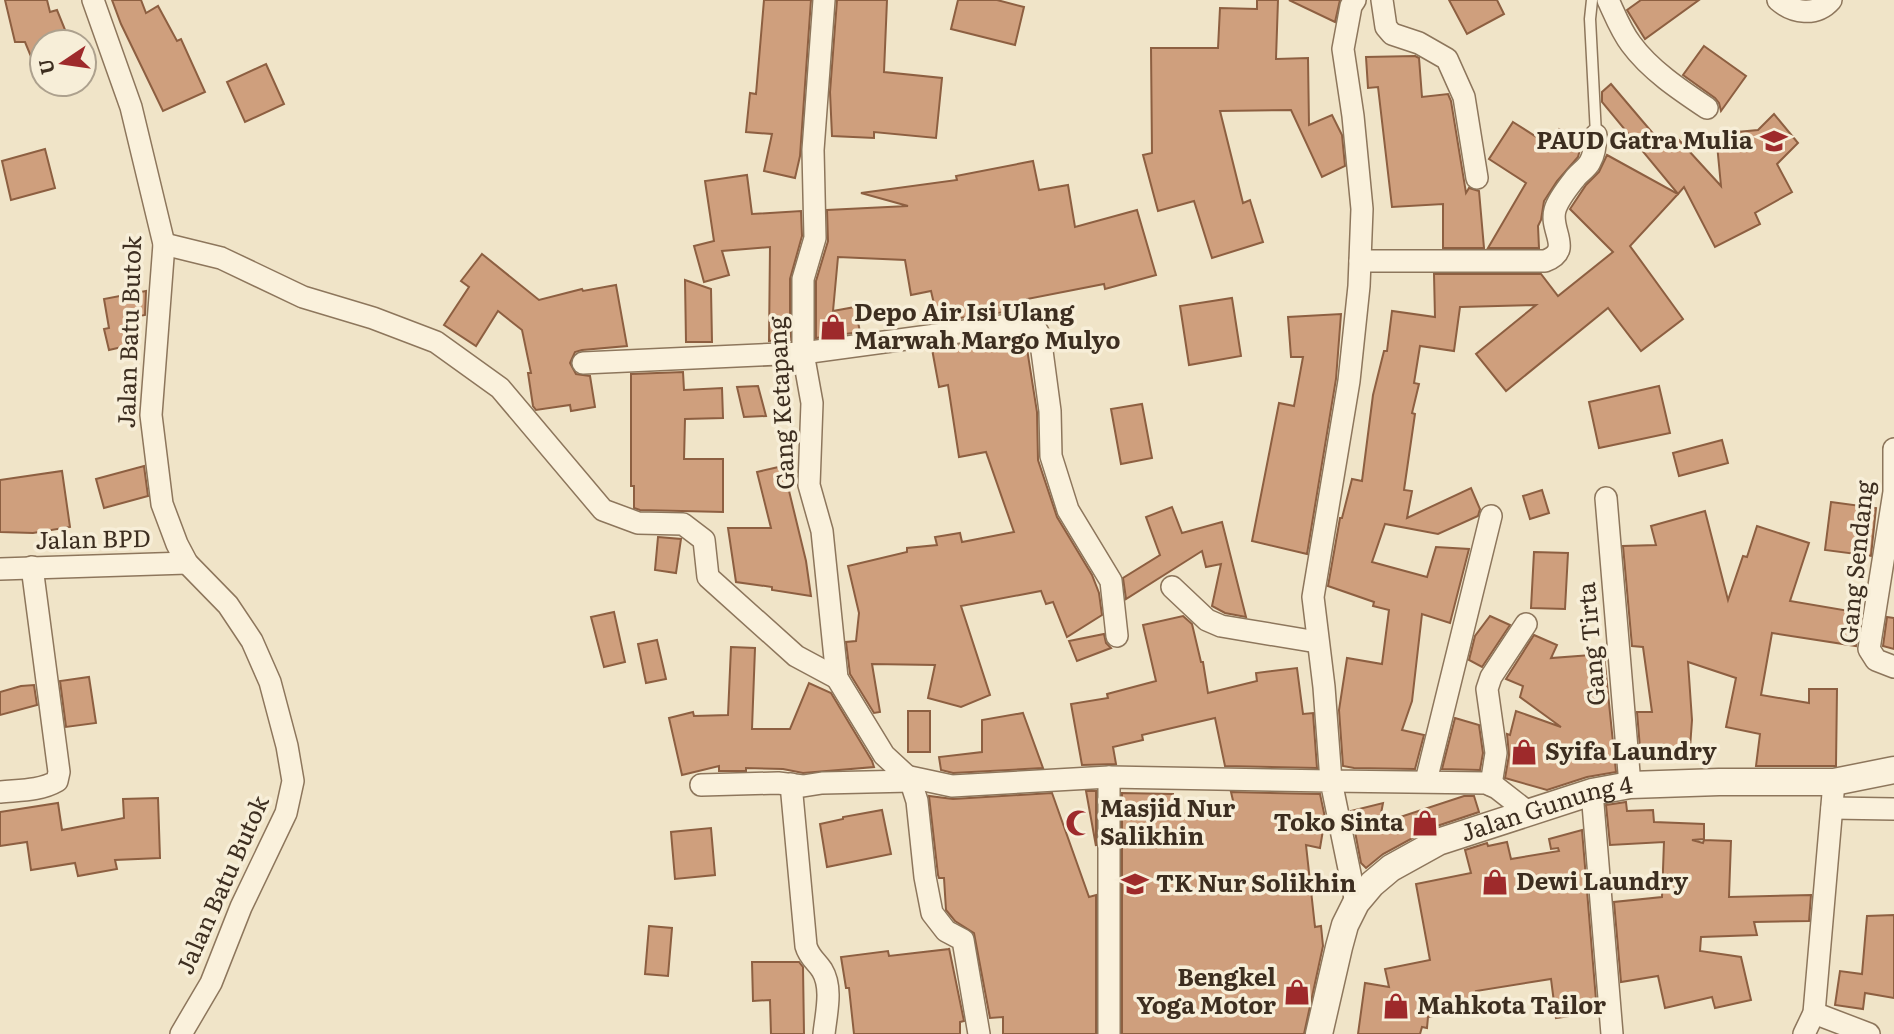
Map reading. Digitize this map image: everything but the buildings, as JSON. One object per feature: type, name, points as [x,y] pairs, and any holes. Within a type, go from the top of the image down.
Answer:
[{"type":"street","name":"Jalan Batu Butok","points":[[93,0],[131,107],[164,244],[151,415],[162,504],[187,563],[228,605],[252,641],[270,682],[293,781],[286,813],[241,907],[211,983],[185,1030]]},
{"type":"street","name":"Gang Ketapang","points":[[824,0],[813,150],[815,238],[803,279],[803,353],[812,403],[809,485],[822,531],[837,678],[884,755],[911,780]]},
{"type":"street","points":[[1355,0],[1351,6],[1343,49],[1355,126],[1362,209],[1360,261],[1349,381],[1313,597],[1324,687],[1331,780],[1356,903]]},
{"type":"street","points":[[1382,0],[1386,27],[1392,34],[1419,43],[1447,59],[1464,97],[1477,178]]},
{"type":"street","points":[[1608,0],[1622,30],[1642,57],[1685,93],[1707,107]]},
{"type":"street","points":[[1778,0],[1788,9],[1806,12],[1831,0]]},
{"type":"street","points":[[1360,261],[1545,261],[1554,257],[1559,252],[1560,243],[1554,218],[1556,206],[1576,176],[1589,165],[1596,135]]},
{"type":"street","points":[[164,244],[221,258],[303,298],[373,318],[436,342],[500,388],[604,510],[638,523],[683,524],[704,540],[708,577],[796,656],[837,678]]},
{"type":"street","points":[[583,363],[803,353],[1029,321],[1034,324],[1040,336],[1050,411],[1051,456],[1068,510],[1111,581],[1117,636]]},
{"type":"street","name":"Gang Sendang","points":[[1894,449],[1894,492],[1869,649],[1876,660],[1894,667]]},
{"type":"street","name":"Gang Tirta","points":[[1606,498],[1630,785]]},
{"type":"street","points":[[1426,781],[1491,516]]},
{"type":"street","name":"Jalan BPD","points":[[0,569],[187,563]]},
{"type":"street","points":[[0,792],[50,785],[57,781],[59,772],[32,567]]},
{"type":"street","points":[[1172,587],[1207,620],[1221,626],[1317,642]]},
{"type":"street","points":[[1491,785],[1496,753],[1487,689],[1526,624]]},
{"type":"street","name":"Jalan Gunung 4","points":[[1319,1034],[1345,925],[1356,903],[1381,876],[1411,856],[1468,830],[1592,792],[1630,785],[1719,782],[1833,795],[1894,770]]},
{"type":"street","points":[[911,780],[910,777],[952,786],[1109,778],[1469,781],[1491,785],[1529,813]]},
{"type":"street","points":[[1109,778],[1110,1034]]},
{"type":"street","points":[[701,785],[803,786],[911,780]]},
{"type":"street","points":[[911,780],[917,801],[925,877],[932,913],[946,931],[963,940],[979,1034]]},
{"type":"street","points":[[791,784],[806,946],[809,956],[822,970],[828,992],[824,1034]]},
{"type":"street","points":[[1592,792],[1612,1034]]},
{"type":"street","points":[[1804,1034],[1814,1013],[1833,795],[1894,809]]},
{"type":"street","points":[[1814,1013],[1869,1034]]},
{"type":"lane","points":[[1592,0],[1590,19],[1596,135]]},
{"type":"place","name":"PAUD Gatra Mulia","points":[[1774,141]]},
{"type":"place","name":"Depo Air Isi Ulang Marwah Margo Mulyo","points":[[833,327]]},
{"type":"place","name":"Syifa Laundry","points":[[1524,752]]},
{"type":"place","name":"Masjid Nur Salikhin","points":[[1079,823]]},
{"type":"place","name":"Toko Sinta","points":[[1425,823]]},
{"type":"place","name":"Dewi Laundry","points":[[1495,882]]},
{"type":"place","name":"TK Nur Solikhin","points":[[1135,884]]},
{"type":"place","name":"Bengkel Yoga Motor","points":[[1297,992]]},
{"type":"place","name":"Mahkota Tailor","points":[[1396,1006]]}]
